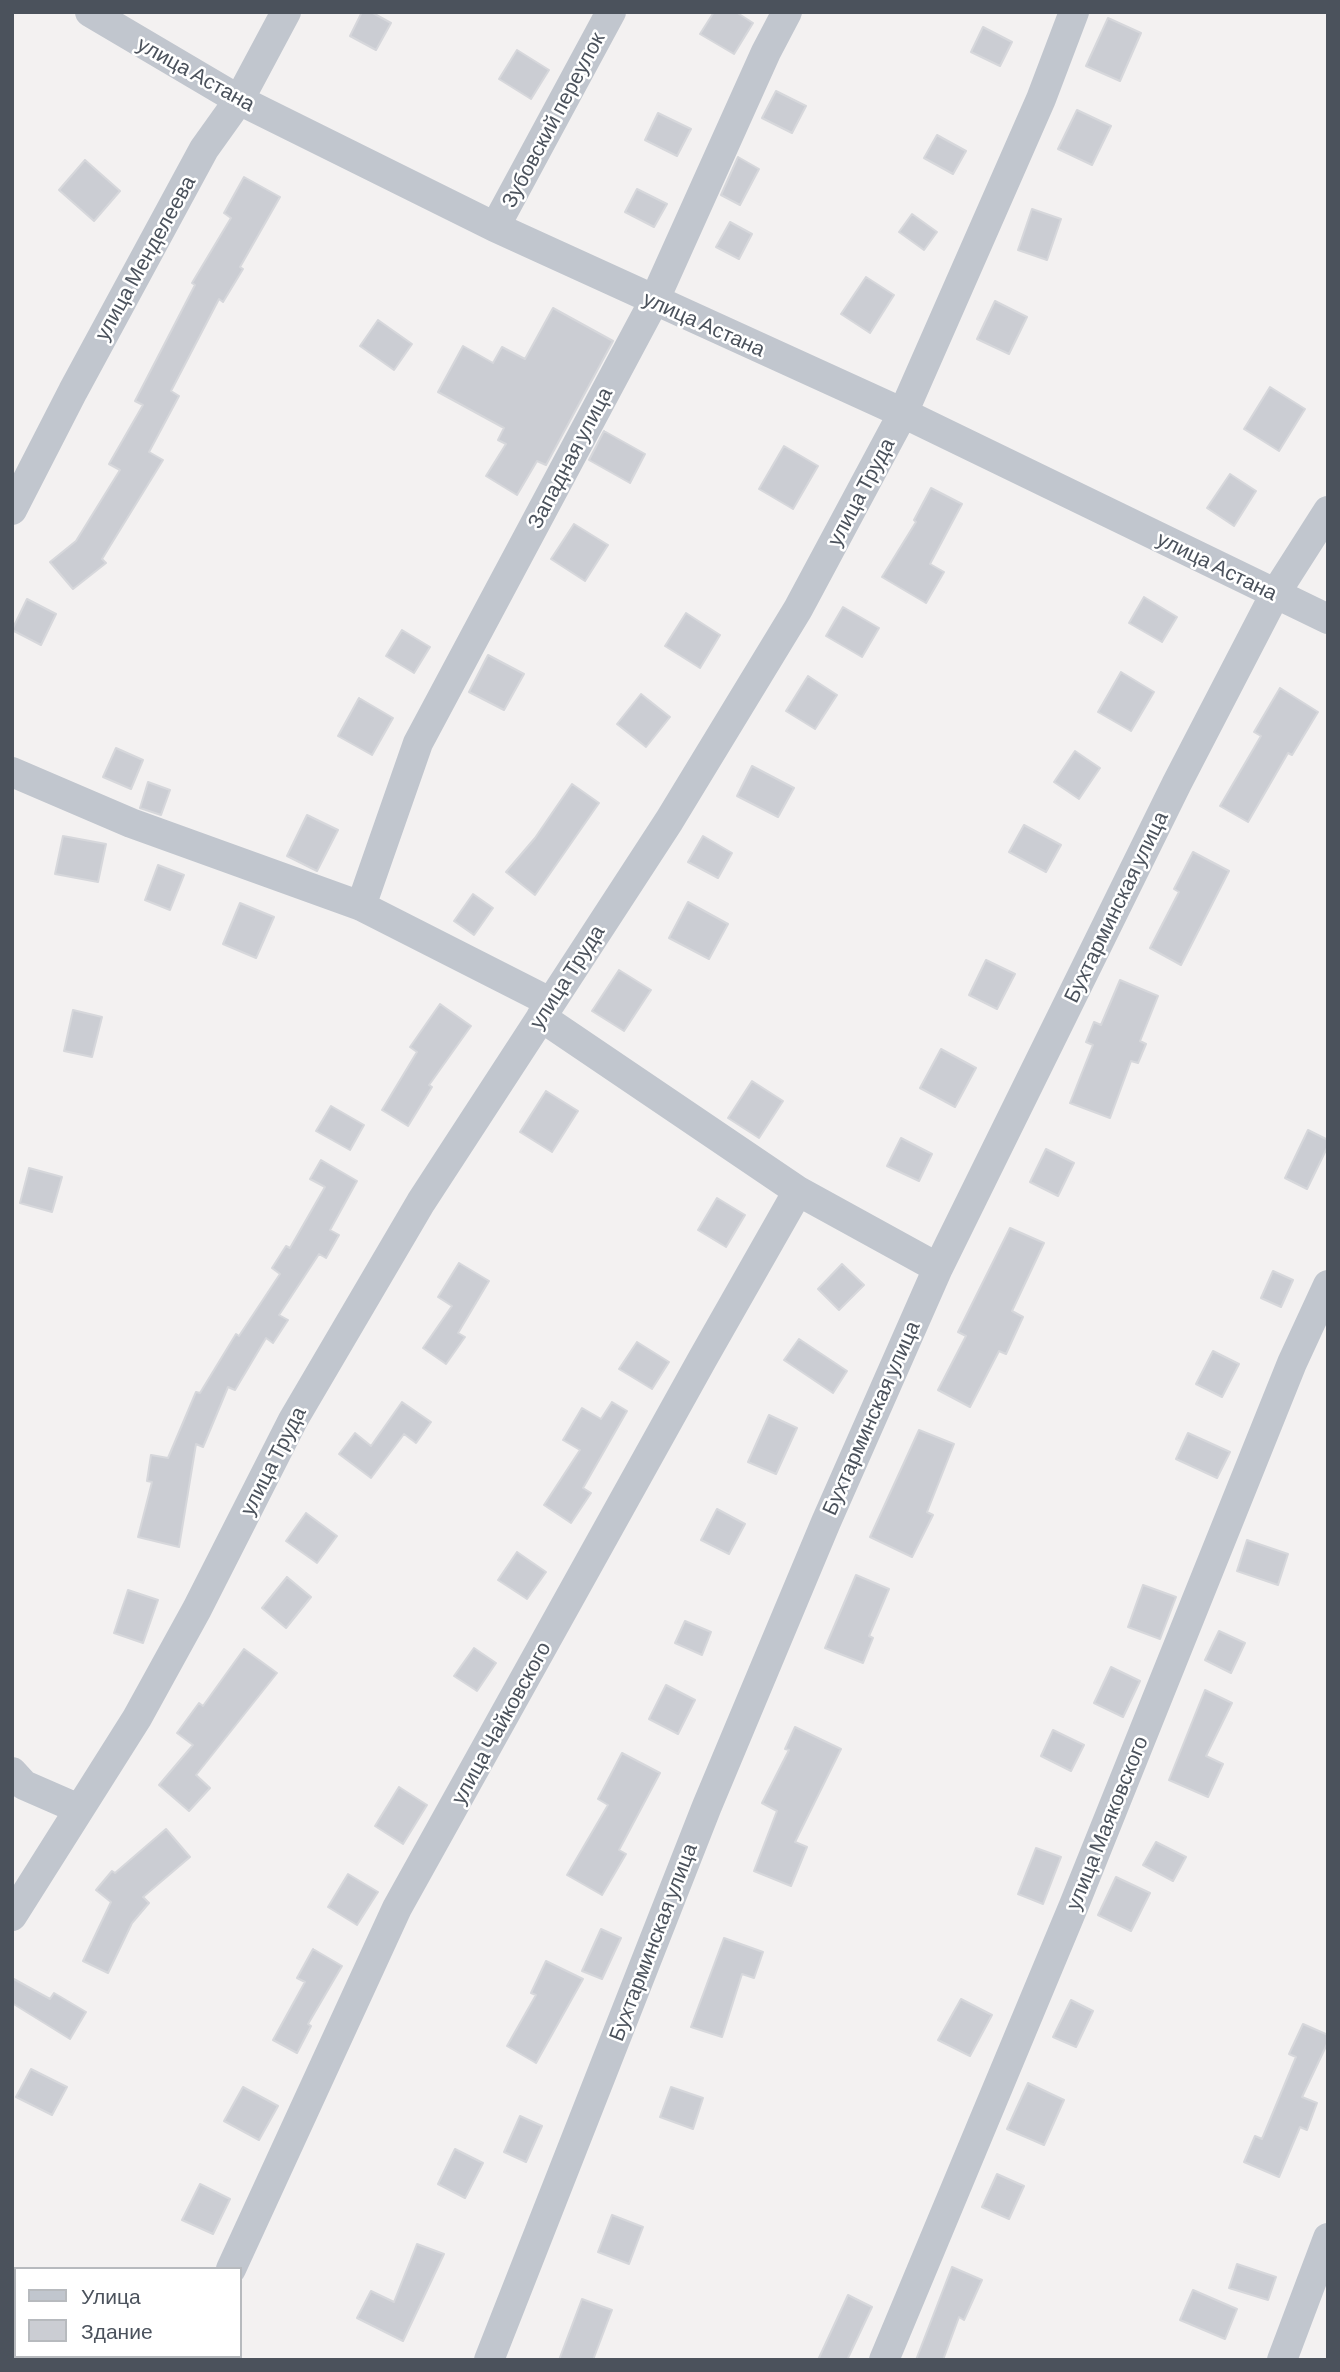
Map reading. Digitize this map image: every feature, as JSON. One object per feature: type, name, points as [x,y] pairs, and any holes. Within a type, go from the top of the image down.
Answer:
[{"type":"street","name":"улица Астана","points":[[90,12],[239,100],[495,227],[903,413],[1328,619]]},
{"type":"street","name":"улица Менделеева","points":[[12,510],[204,149],[239,100],[286,12]]},
{"type":"street","name":"Зубовский переулок","points":[[495,227],[611,12]]},
{"type":"street","name":"Западная улица","points":[[362,906],[418,743],[654,301],[766,52],[788,12]]},
{"type":"street","name":"улица Труда","points":[[12,1916],[137,1718],[197,1609],[293,1420],[421,1202],[669,821],[791,621],[903,413],[1041,99],[1074,12]]},
{"type":"street","name":"Бухтарминская улица","points":[[489,2360],[707,1806],[826,1521],[938,1268],[1177,783],[1275,594],[1328,512]]},
{"type":"street","points":[[12,772],[131,823],[362,906],[545,1010],[798,1191],[938,1268]]},
{"type":"street","name":"улица Чайковского","points":[[232,2267],[397,1908],[798,1191]]},
{"type":"street","name":"улица Маяковского","points":[[884,2360],[1074,1905],[1292,1363],[1328,1285]]},
{"type":"street","points":[[12,1772],[24,1784],[79,1809]]},
{"type":"street","points":[[1282,2360],[1328,2238]]},
{"type":"building","points":[[362,12],[371,12],[391,23],[376,50],[350,36]]},
{"type":"building","points":[[714,12],[736,12],[753,23],[734,54],[700,34]]},
{"type":"building","points":[[1108,18],[1141,33],[1120,81],[1086,66]]},
{"type":"building","points":[[983,27],[1012,42],[1000,66],[971,52]]},
{"type":"building","points":[[517,50],[549,70],[531,99],[499,79]]},
{"type":"building","points":[[776,91],[806,106],[792,133],[762,118]]},
{"type":"building","points":[[1077,110],[1111,126],[1092,165],[1058,149]]},
{"type":"building","points":[[658,113],[691,129],[677,156],[645,140]]},
{"type":"building","points":[[937,135],[966,151],[953,174],[924,158]]},
{"type":"building","points":[[738,157],[759,169],[740,205],[721,195]]},
{"type":"building","points":[[85,160],[120,191],[94,221],[59,190]]},
{"type":"building","points":[[244,177],[280,197],[240,267],[243,269],[223,302],[219,299],[171,391],[179,396],[149,452],[163,460],[102,559],[106,563],[73,589],[50,562],[76,541],[120,470],[109,464],[143,405],[135,401],[195,285],[192,283],[231,218],[224,213]]},
{"type":"building","points":[[637,189],[667,204],[654,227],[625,212]]},
{"type":"building","points":[[1032,209],[1061,219],[1047,260],[1018,250]]},
{"type":"building","points":[[912,214],[937,232],[924,250],[899,232]]},
{"type":"building","points":[[730,222],[752,234],[739,259],[716,247]]},
{"type":"building","points":[[866,277],[894,295],[870,333],[841,314]]},
{"type":"building","points":[[995,301],[1027,317],[1009,354],[977,339]]},
{"type":"building","points":[[553,308],[613,341],[546,465],[537,461],[517,495],[486,476],[506,444],[498,440],[504,428],[438,392],[463,346],[493,363],[502,347],[525,359]]},
{"type":"building","points":[[378,320],[412,344],[394,370],[360,346]]},
{"type":"building","points":[[1270,387],[1305,409],[1279,451],[1244,429]]},
{"type":"building","points":[[604,431],[645,454],[630,483],[589,460]]},
{"type":"building","points":[[784,446],[818,466],[793,509],[759,489]]},
{"type":"building","points":[[1230,474],[1256,491],[1234,526],[1207,508]]},
{"type":"building","points":[[931,488],[962,504],[930,564],[944,572],[926,603],[882,577],[916,522],[914,520]]},
{"type":"building","points":[[574,524],[608,545],[585,581],[551,559]]},
{"type":"building","points":[[1144,597],[1177,617],[1162,642],[1129,623]]},
{"type":"building","points":[[27,599],[56,614],[41,645],[12,630]]},
{"type":"building","points":[[843,607],[879,628],[862,657],[826,636]]},
{"type":"building","points":[[686,613],[720,635],[700,668],[665,646]]},
{"type":"building","points":[[402,630],[430,647],[414,673],[386,656]]},
{"type":"building","points":[[488,655],[524,674],[504,710],[469,692]]},
{"type":"building","points":[[1121,672],[1154,692],[1131,731],[1098,712]]},
{"type":"building","points":[[808,676],[837,695],[815,729],[786,711]]},
{"type":"building","points":[[1280,688],[1318,712],[1292,755],[1288,753],[1248,822],[1220,806],[1261,736],[1254,732]]},
{"type":"building","points":[[641,694],[670,717],[646,747],[617,724]]},
{"type":"building","points":[[359,698],[393,718],[372,755],[338,736]]},
{"type":"building","points":[[116,748],[143,760],[131,789],[103,777]]},
{"type":"building","points":[[1075,751],[1100,768],[1079,799],[1054,782]]},
{"type":"building","points":[[752,766],[794,788],[778,817],[737,796]]},
{"type":"building","points":[[148,782],[170,790],[161,815],[140,808]]},
{"type":"building","points":[[572,784],[599,803],[535,895],[506,872],[535,838]]},
{"type":"building","points":[[307,815],[338,830],[317,871],[287,856]]},
{"type":"building","points":[[1024,825],[1061,845],[1046,872],[1009,852]]},
{"type":"building","points":[[63,836],[106,844],[98,882],[55,874]]},
{"type":"building","points":[[703,836],[732,853],[718,878],[688,862]]},
{"type":"building","points":[[1193,852],[1229,871],[1181,965],[1150,948],[1179,892],[1174,889]]},
{"type":"building","points":[[158,865],[184,875],[170,910],[145,900]]},
{"type":"building","points":[[473,894],[493,908],[474,935],[454,921]]},
{"type":"building","points":[[688,902],[728,924],[709,959],[669,938]]},
{"type":"building","points":[[240,903],[274,917],[256,958],[223,944]]},
{"type":"building","points":[[986,960],[1015,974],[997,1009],[969,995]]},
{"type":"building","points":[[619,970],[651,990],[624,1031],[592,1011]]},
{"type":"building","points":[[1120,980],[1158,996],[1140,1041],[1146,1044],[1138,1063],[1131,1061],[1110,1118],[1070,1103],[1093,1045],[1086,1042],[1094,1022],[1101,1025]]},
{"type":"building","points":[[440,1004],[471,1026],[429,1085],[432,1087],[408,1126],[382,1110],[417,1052],[410,1047]]},
{"type":"building","points":[[73,1010],[102,1017],[92,1057],[64,1051]]},
{"type":"building","points":[[941,1049],[976,1068],[955,1107],[920,1088]]},
{"type":"building","points":[[752,1081],[783,1101],[759,1138],[728,1118]]},
{"type":"building","points":[[546,1091],[578,1111],[552,1152],[520,1132]]},
{"type":"building","points":[[331,1106],[364,1125],[350,1150],[316,1131]]},
{"type":"building","points":[[1308,1130],[1328,1140],[1328,1146],[1307,1189],[1285,1178]]},
{"type":"building","points":[[901,1138],[932,1154],[919,1181],[887,1166]]},
{"type":"building","points":[[1046,1149],[1074,1163],[1058,1196],[1030,1182]]},
{"type":"building","points":[[321,1160],[357,1181],[330,1230],[339,1235],[326,1258],[319,1254],[279,1315],[288,1320],[273,1343],[266,1338],[235,1390],[228,1387],[203,1447],[196,1444],[179,1547],[138,1537],[152,1482],[147,1481],[151,1455],[168,1458],[196,1392],[200,1393],[236,1334],[239,1336],[280,1274],[272,1268],[286,1246],[290,1248],[325,1187],[310,1179]]},
{"type":"building","points":[[29,1168],[62,1177],[52,1212],[20,1203]]},
{"type":"building","points":[[717,1198],[745,1215],[726,1247],[698,1230]]},
{"type":"building","points":[[1010,1228],[1044,1243],[1012,1311],[1023,1317],[1006,1354],[999,1351],[970,1407],[938,1390],[966,1336],[958,1332]]},
{"type":"building","points":[[459,1263],[489,1281],[458,1333],[465,1337],[446,1364],[423,1348],[452,1306],[438,1297]]},
{"type":"building","points":[[842,1264],[864,1285],[839,1310],[818,1289]]},
{"type":"building","points":[[1273,1271],[1293,1280],[1281,1307],[1261,1298]]},
{"type":"building","points":[[799,1339],[847,1371],[833,1393],[784,1360]]},
{"type":"building","points":[[637,1342],[669,1362],[652,1389],[619,1369]]},
{"type":"building","points":[[1213,1351],[1239,1364],[1222,1397],[1196,1384]]},
{"type":"building","points":[[402,1402],[431,1422],[416,1443],[404,1434],[371,1478],[339,1454],[355,1433],[371,1446]]},
{"type":"building","points":[[612,1402],[627,1411],[583,1488],[591,1493],[571,1523],[544,1505],[580,1450],[563,1440],[582,1408],[601,1419]]},
{"type":"building","points":[[769,1415],[797,1428],[776,1474],[748,1462]]},
{"type":"building","points":[[919,1430],[954,1444],[927,1512],[933,1515],[912,1557],[870,1537]]},
{"type":"building","points":[[1188,1433],[1230,1452],[1217,1478],[1176,1459]]},
{"type":"building","points":[[717,1509],[745,1524],[729,1554],[701,1540]]},
{"type":"building","points":[[306,1513],[337,1536],[317,1563],[286,1541]]},
{"type":"building","points":[[1247,1540],[1288,1554],[1278,1585],[1237,1571]]},
{"type":"building","points":[[517,1552],[546,1572],[527,1599],[498,1580]]},
{"type":"building","points":[[856,1575],[889,1589],[869,1636],[873,1638],[863,1663],[825,1648]]},
{"type":"building","points":[[287,1577],[311,1597],[286,1628],[262,1608]]},
{"type":"building","points":[[1143,1585],[1176,1597],[1160,1639],[1128,1627]]},
{"type":"building","points":[[128,1590],[158,1600],[143,1643],[114,1633]]},
{"type":"building","points":[[685,1621],[711,1632],[702,1655],[675,1643]]},
{"type":"building","points":[[1219,1631],[1245,1643],[1231,1673],[1205,1660]]},
{"type":"building","points":[[474,1648],[496,1663],[477,1691],[454,1676]]},
{"type":"building","points":[[244,1649],[277,1673],[196,1775],[210,1788],[189,1811],[159,1785],[193,1745],[177,1733],[199,1703],[203,1706]]},
{"type":"building","points":[[1111,1667],[1140,1681],[1123,1717],[1094,1703]]},
{"type":"building","points":[[666,1685],[695,1700],[678,1734],[649,1719]]},
{"type":"building","points":[[1205,1690],[1232,1703],[1206,1756],[1223,1764],[1208,1797],[1169,1780]]},
{"type":"building","points":[[795,1727],[841,1749],[795,1842],[807,1847],[791,1886],[754,1871],[777,1811],[762,1803],[789,1750],[785,1749]]},
{"type":"building","points":[[1053,1730],[1084,1745],[1071,1771],[1041,1756]]},
{"type":"building","points":[[622,1753],[660,1773],[619,1850],[626,1854],[602,1895],[567,1875],[608,1805],[598,1799]]},
{"type":"building","points":[[399,1787],[427,1805],[403,1844],[375,1826]]},
{"type":"building","points":[[166,1829],[190,1857],[143,1897],[149,1903],[132,1923],[108,1973],[83,1961],[111,1902],[96,1890],[112,1871],[115,1873]]},
{"type":"building","points":[[1156,1842],[1186,1857],[1173,1881],[1143,1865]]},
{"type":"building","points":[[1036,1848],[1061,1857],[1043,1904],[1018,1894]]},
{"type":"building","points":[[348,1874],[378,1892],[357,1925],[328,1907]]},
{"type":"building","points":[[1116,1877],[1150,1893],[1131,1931],[1098,1915]]},
{"type":"building","points":[[601,1929],[621,1938],[602,1979],[582,1971]]},
{"type":"building","points":[[724,1938],[763,1952],[754,1978],[742,1974],[722,2037],[691,2027]]},
{"type":"building","points":[[313,1949],[342,1966],[308,2024],[311,2026],[297,2053],[273,2040],[305,1982],[297,1978]]},
{"type":"building","points":[[546,1961],[583,1979],[536,2063],[507,2046],[536,1995],[531,1993]]},
{"type":"building","points":[[12,1978],[50,1999],[54,1993],[86,2012],[70,2039],[12,2003]]},
{"type":"building","points":[[961,1999],[992,2015],[970,2056],[938,2040]]},
{"type":"building","points":[[1071,2000],[1093,2011],[1076,2047],[1053,2037]]},
{"type":"building","points":[[1303,2024],[1328,2035],[1328,2042],[1302,2097],[1317,2103],[1307,2130],[1300,2127],[1279,2177],[1244,2162],[1255,2136],[1262,2139],[1296,2057],[1289,2054]]},
{"type":"building","points":[[31,2069],[67,2087],[52,2115],[16,2097]]},
{"type":"building","points":[[1028,2083],[1064,2100],[1044,2145],[1007,2129]]},
{"type":"building","points":[[243,2087],[278,2106],[259,2140],[224,2121]]},
{"type":"building","points":[[671,2087],[703,2098],[693,2129],[660,2117]]},
{"type":"building","points":[[520,2116],[542,2126],[526,2162],[504,2152]]},
{"type":"building","points":[[455,2149],[483,2163],[465,2198],[438,2184]]},
{"type":"building","points":[[997,2174],[1024,2186],[1009,2219],[982,2207]]},
{"type":"building","points":[[200,2184],[230,2199],[213,2234],[182,2220]]},
{"type":"building","points":[[612,2215],[643,2227],[629,2264],[598,2252]]},
{"type":"building","points":[[417,2244],[444,2254],[403,2341],[357,2318],[371,2291],[394,2302]]},
{"type":"building","points":[[1237,2264],[1276,2277],[1268,2300],[1229,2288]]},
{"type":"building","points":[[952,2267],[982,2280],[964,2320],[959,2317],[943,2360],[916,2360]]},
{"type":"building","points":[[1193,2290],[1237,2309],[1225,2339],[1180,2320]]},
{"type":"building","points":[[848,2295],[872,2307],[847,2360],[818,2360]]},
{"type":"building","points":[[582,2299],[612,2310],[593,2360],[559,2360]]}]
